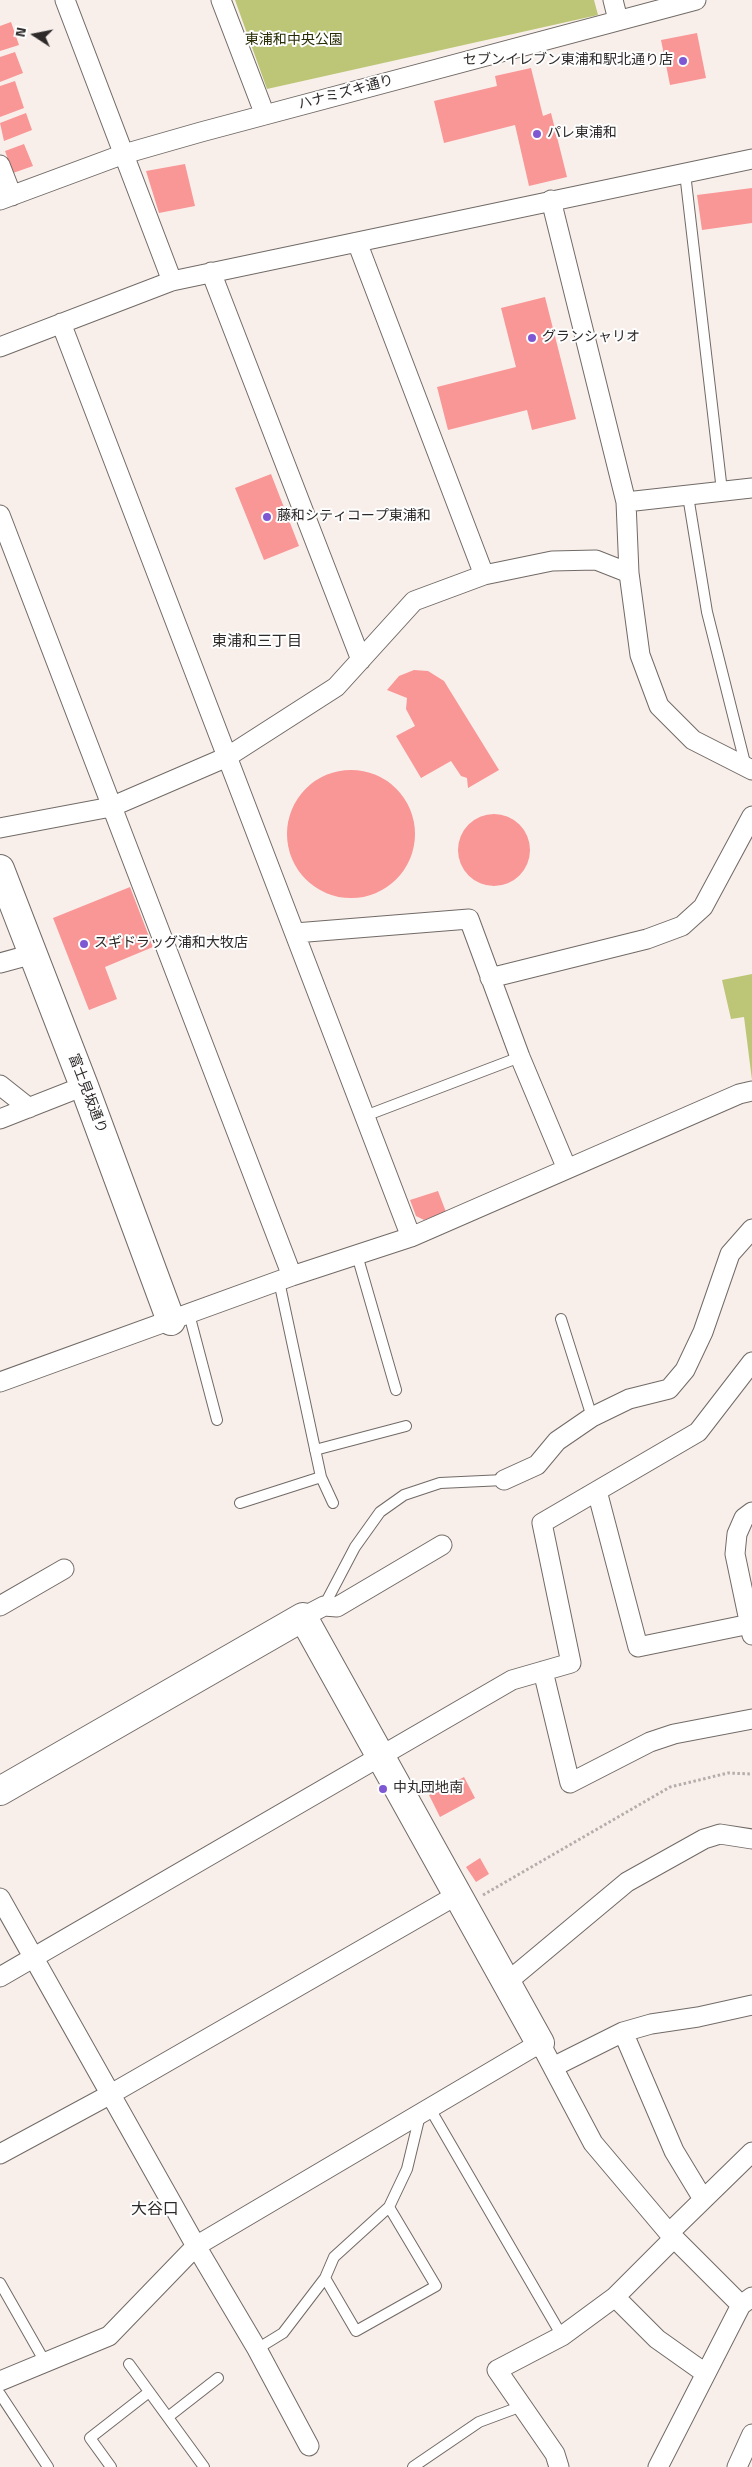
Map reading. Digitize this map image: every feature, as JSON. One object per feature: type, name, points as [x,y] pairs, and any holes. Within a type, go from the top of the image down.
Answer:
[{"type":"street","points":[[66,0],[172,281]]},
{"type":"street","points":[[221,0],[265,115]]},
{"type":"street","points":[[612,0],[618,20]]},
{"type":"street","name":"ハナミズキ通り","points":[[6,198],[124,154],[696,0]]},
{"type":"street","points":[[0,347],[172,281],[752,159]]},
{"type":"street","points":[[0,165],[6,198]]},
{"type":"street","points":[[551,200],[626,502],[629,573],[640,655],[659,706],[693,740],[749,769]]},
{"type":"street","points":[[357,242],[484,575]]},
{"type":"street","points":[[211,272],[361,660]]},
{"type":"street","points":[[61,323],[411,1237]]},
{"type":"street","points":[[626,502],[752,488]]},
{"type":"street","points":[[0,515],[111,807],[286,1279]]},
{"type":"street","points":[[0,828],[111,807],[227,757],[336,687],[414,601],[484,575],[552,561],[596,560],[629,573]]},
{"type":"street","points":[[490,978],[648,938],[682,926],[703,907],[752,816]]},
{"type":"street","name":"富士見坂通り","points":[[0,869],[84,1086],[180,1317]]},
{"type":"street","points":[[294,933],[469,919],[520,1057],[567,1169]]},
{"type":"street","points":[[0,963],[33,954]]},
{"type":"street","points":[[0,1085],[29,1108]]},
{"type":"street","points":[[0,1120],[84,1086]]},
{"type":"street","points":[[0,1382],[286,1279],[411,1237],[739,1094],[752,1091]]},
{"type":"street","points":[[504,1480],[537,1465],[558,1441],[592,1417],[629,1399],[669,1389],[685,1370],[703,1332],[730,1254],[752,1229]]},
{"type":"street","points":[[0,1977],[512,1680],[571,1662],[542,1523],[698,1432],[752,1362]]},
{"type":"street","points":[[597,1491],[638,1647],[751,1629],[735,1554],[737,1534],[744,1518],[752,1512]]},
{"type":"street","points":[[0,1791],[314,1612],[338,1607],[442,1545]]},
{"type":"street","points":[[0,1606],[64,1569]]},
{"type":"street","points":[[314,1612],[380,1756],[540,2043],[593,2143],[672,2236],[747,2301],[706,2373],[658,2467]]},
{"type":"street","points":[[543,1671],[570,1783],[650,1742],[752,1719]]},
{"type":"street","points":[[506,1983],[627,1882],[704,1839],[720,1834],[752,1839]]},
{"type":"street","points":[[0,1898],[196,2246],[257,2349],[309,2446]]},
{"type":"street","points":[[0,2154],[460,1901]]},
{"type":"street","points":[[553,2067],[623,2032],[651,2024],[698,2017],[752,2005]]},
{"type":"street","points":[[623,2032],[674,2151],[703,2199]]},
{"type":"street","points":[[0,2381],[108,2336],[196,2246],[425,2109],[540,2043]]},
{"type":"street","points":[[559,2467],[555,2454],[497,2370],[562,2336],[615,2297],[672,2236],[703,2199],[752,2152]]},
{"type":"street","points":[[615,2297],[657,2339],[706,2373]]},
{"type":"street","points":[[737,2467],[752,2434]]},
{"type":"lane","points":[[685,173],[722,490]]},
{"type":"lane","points":[[688,496],[707,612],[749,769]]},
{"type":"lane","points":[[365,1116],[520,1057]]},
{"type":"lane","points":[[357,1255],[396,1390]]},
{"type":"lane","points":[[286,1279],[315,1450],[321,1477],[333,1503]]},
{"type":"lane","points":[[180,1317],[217,1420]]},
{"type":"lane","points":[[561,1319],[592,1417]]},
{"type":"lane","points":[[315,1450],[406,1426]]},
{"type":"lane","points":[[240,1502],[321,1477]]},
{"type":"lane","points":[[314,1612],[355,1547],[380,1512],[404,1496],[440,1483],[504,1480]]},
{"type":"lane","points":[[257,2349],[283,2332],[325,2278],[334,2257],[389,2206],[407,2169],[425,2109]]},
{"type":"lane","points":[[425,2109],[562,2336]]},
{"type":"lane","points":[[325,2278],[356,2330],[436,2286],[389,2206]]},
{"type":"lane","points":[[0,2283],[45,2362]]},
{"type":"lane","points":[[129,2364],[204,2467]]},
{"type":"lane","points":[[168,2417],[218,2378]]},
{"type":"lane","points":[[111,2467],[90,2438],[149,2392]]},
{"type":"lane","points":[[0,2394],[48,2467]]},
{"type":"lane","points":[[413,2467],[479,2422],[522,2406]]},
{"type":"path","points":[[460,1901],[670,1787],[728,1773],[752,1774]]},
{"type":"green space","name":"東浦和中央公園","points":[[235,0],[594,0],[598,15],[267,89]]},
{"type":"green space","points":[[752,974],[752,1080],[744,1017],[731,1019],[722,980]]},
{"type":"building","points":[[11,22],[19,45],[0,51],[0,26]]},
{"type":"building","points":[[697,33],[706,78],[670,85],[661,40]]},
{"type":"building","points":[[15,52],[23,73],[0,82],[0,57]]},
{"type":"building","name":"パレ東浦和","points":[[531,68],[543,116],[551,113],[567,177],[529,186],[515,125],[444,143],[434,101],[497,86],[495,76]]},
{"type":"building","points":[[15,81],[24,108],[0,117],[0,86]]},
{"type":"building","points":[[26,113],[32,130],[4,141],[0,123]]},
{"type":"building","points":[[24,144],[33,166],[13,173],[5,151]]},
{"type":"building","points":[[185,164],[195,206],[159,213],[146,171]]},
{"type":"building","points":[[752,188],[752,223],[702,230],[697,195]]},
{"type":"building","name":"グランシャリオ","points":[[545,297],[576,419],[532,430],[527,410],[448,430],[437,387],[516,367],[501,308]]},
{"type":"building","name":"藤和シティコープ東浦和","points":[[271,474],[299,546],[264,560],[235,488]]},
{"type":"building","points":[[414,670],[428,671],[444,681],[499,770],[468,788],[467,778],[461,776],[451,761],[421,778],[396,736],[415,726],[406,709],[407,698],[387,690],[399,676]]},
{"type":"building","points":[[351,770],[364,771],[387,780],[405,798],[414,821],[414,847],[405,870],[387,888],[364,897],[351,898],[338,897],[315,888],[297,870],[288,847],[287,834],[288,821],[297,798],[315,780],[338,771]]},
{"type":"building","points":[[494,814],[514,820],[524,830],[530,850],[524,870],[514,880],[494,886],[474,880],[464,870],[458,850],[464,830],[474,820]]},
{"type":"building","points":[[130,887],[153,947],[105,967],[117,999],[89,1010],[53,918]]},
{"type":"building","points":[[438,1191],[446,1212],[424,1220],[416,1216],[410,1200]]},
{"type":"building","points":[[464,1777],[475,1798],[440,1817],[429,1795]]},
{"type":"building","points":[[480,1858],[489,1874],[476,1882],[466,1867]]},
{"type":"place","name":"セブンイレブン東浦和駅北通り店","points":[[683,61]]},
{"type":"place","name":"パレ東浦和","points":[[537,134]]},
{"type":"place","name":"グランシャリオ","points":[[532,338]]},
{"type":"place","name":"藤和シティコープ東浦和","points":[[267,517]]},
{"type":"place","name":"スギドラッグ浦和大牧店","points":[[84,944]]},
{"type":"place","name":"中丸団地南","points":[[383,1789]]},
{"type":"district","name":"東浦和三丁目","points":[[257,642]]},
{"type":"district","name":"大谷口","points":[[155,2210]]}]
